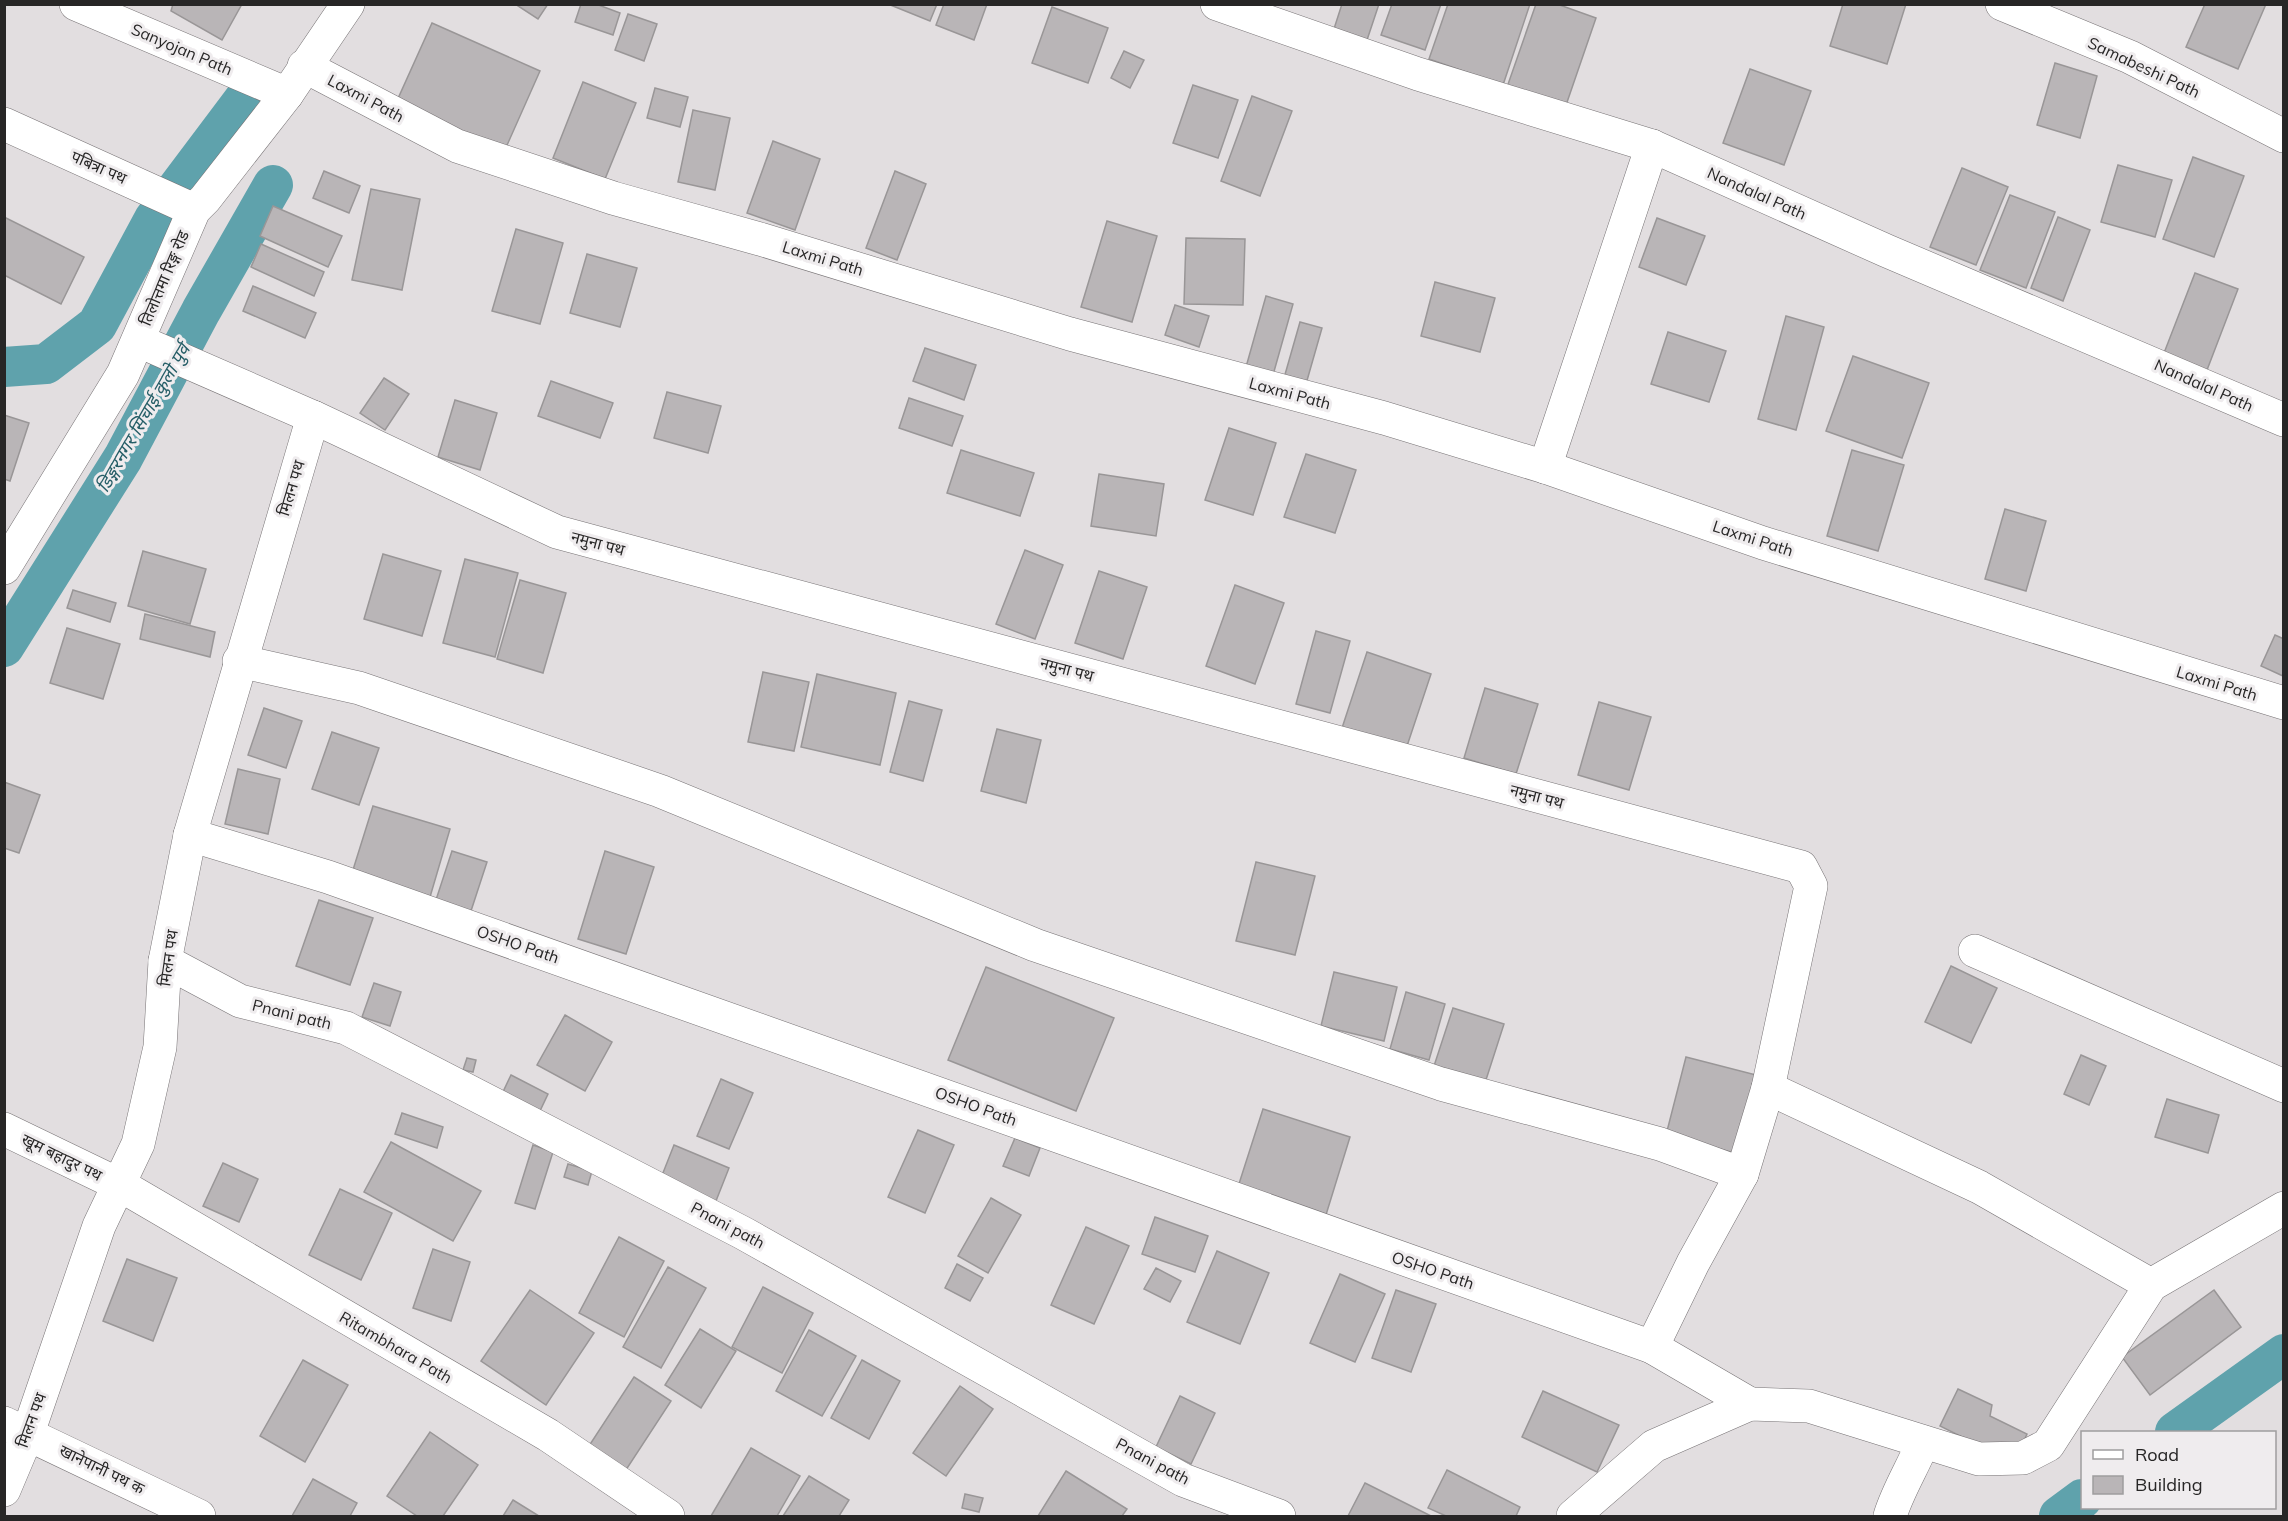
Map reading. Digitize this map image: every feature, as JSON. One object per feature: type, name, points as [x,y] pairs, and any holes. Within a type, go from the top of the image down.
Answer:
[{"type":"street","name":"Sanyojan Path","points":[[76,4],[287,94]]},
{"type":"street","name":"तिलोत्तमा रिङ्ग रोड","points":[[4,567],[123,374],[140,342],[192,209],[205,199],[287,94],[348,4]]},
{"type":"street","name":"Nandalal Path","points":[[1217,4],[1418,74],[1652,146],[1887,251],[2283,420]]},
{"type":"street","name":"Samabeshi Path","points":[[2002,4],[2130,57],[2283,136]]},
{"type":"street","name":"Laxmi Path","points":[[304,66],[457,146],[613,198],[760,239],[1070,334],[1384,418],[1545,467],[1763,543],[2283,703]]},
{"type":"street","name":"पबित्रा पथ","points":[[4,124],[192,209]]},
{"type":"street","points":[[1545,467],[1652,146]]},
{"type":"street","name":"नमुना पथ","points":[[140,342],[313,417],[557,532],[1801,867],[1811,886],[1768,1088],[1742,1174],[1693,1263],[1652,1347]]},
{"type":"street","name":"मिलन पथ","points":[[4,1490],[16,1428],[99,1226],[138,1144],[160,1047],[165,961],[190,835],[239,662],[313,417]]},
{"type":"street","points":[[239,662],[371,692],[660,791],[1035,945],[1441,1084],[1659,1144],[1742,1174]]},
{"type":"street","name":"OSHO Path","points":[[190,835],[328,877],[1652,1347],[1750,1404]]},
{"type":"street","points":[[1975,951],[2283,1086]]},
{"type":"street","name":"Pnani path","points":[[165,961],[240,1001],[346,1028],[753,1238],[1183,1480],[1279,1516]]},
{"type":"street","points":[[1768,1088],[1980,1187],[2151,1285]]},
{"type":"street","name":"खूम बहादुर पथ","points":[[4,1129],[120,1185]]},
{"type":"street","name":"Ritambhara Path","points":[[120,1185],[548,1436],[668,1516]]},
{"type":"street","points":[[1573,1516],[1654,1446],[1750,1404],[1809,1406],[1979,1459],[2023,1458],[2048,1445],[2151,1285],[2283,1208]]},
{"type":"street","name":"खानेपानी पथ क","points":[[16,1428],[199,1516]]},
{"type":"street","points":[[1890,1516],[1895,1498],[1909,1477],[1923,1442]]},
{"type":"building","points":[[173,4],[242,4],[222,40],[171,11]]},
{"type":"building","points":[[515,4],[548,4],[538,19]]},
{"type":"building","points":[[581,4],[596,4],[620,13],[613,35],[575,22]]},
{"type":"building","points":[[888,4],[937,4],[930,21]]},
{"type":"building","points":[[944,4],[987,4],[974,40],[936,25]]},
{"type":"building","points":[[1342,4],[1379,4],[1365,46],[1332,35]]},
{"type":"building","points":[[1392,4],[1441,4],[1425,50],[1381,35]]},
{"type":"building","points":[[1448,4],[1530,4],[1503,85],[1429,59]]},
{"type":"building","points":[[1536,4],[1557,4],[1596,18],[1564,111],[1506,90]]},
{"type":"building","points":[[1843,4],[1906,4],[1887,64],[1830,46]]},
{"type":"building","points":[[2205,4],[2266,4],[2238,69],[2186,47]]},
{"type":"building","points":[[1052,7],[1108,28],[1088,83],[1032,63]]},
{"type":"building","points":[[628,14],[657,24],[644,61],[615,50]]},
{"type":"building","points":[[432,23],[540,71],[504,152],[396,103]]},
{"type":"building","points":[[1124,51],[1144,60],[1130,88],[1111,78]]},
{"type":"building","points":[[2055,63],[2097,76],[2080,138],[2037,125]]},
{"type":"building","points":[[1750,69],[1811,91],[1784,165],[1723,143]]},
{"type":"building","points":[[583,82],[636,103],[605,179],[553,158]]},
{"type":"building","points":[[1193,85],[1238,100],[1218,158],[1173,143]]},
{"type":"building","points":[[655,88],[688,97],[680,127],[647,118]]},
{"type":"building","points":[[1252,96],[1292,111],[1260,196],[1221,181]]},
{"type":"building","points":[[693,110],[730,118],[715,190],[678,182]]},
{"type":"building","points":[[773,141],[820,159],[795,230],[747,213]]},
{"type":"building","points":[[2193,157],[2244,176],[2214,257],[2163,239]]},
{"type":"building","points":[[2118,165],[2172,180],[2155,237],[2101,222]]},
{"type":"building","points":[[1962,168],[2008,187],[1976,265],[1930,247]]},
{"type":"building","points":[[324,171],[360,186],[349,213],[313,198]]},
{"type":"building","points":[[895,171],[926,184],[897,260],[866,248]]},
{"type":"building","points":[[371,189],[420,199],[402,290],[352,280]]},
{"type":"building","points":[[2010,195],[2055,212],[2026,288],[1980,270]]},
{"type":"building","points":[[273,206],[342,236],[328,267],[260,236]]},
{"type":"building","points":[[4,217],[84,257],[61,304],[4,275]]},
{"type":"building","points":[[2058,217],[2090,230],[2063,301],[2031,288]]},
{"type":"building","points":[[1657,218],[1705,236],[1686,285],[1639,267]]},
{"type":"building","points":[[1107,221],[1157,236],[1132,322],[1081,307]]},
{"type":"building","points":[[516,229],[563,243],[540,324],[492,311]]},
{"type":"building","points":[[1186,238],[1245,239],[1243,305],[1184,304]]},
{"type":"building","points":[[261,244],[324,272],[314,296],[251,267]]},
{"type":"building","points":[[587,254],[637,268],[620,327],[570,313]]},
{"type":"building","points":[[2195,273],[2238,289],[2207,370],[2164,353]]},
{"type":"building","points":[[1435,282],[1495,298],[1480,352],[1421,336]]},
{"type":"building","points":[[253,286],[316,313],[305,338],[243,311]]},
{"type":"building","points":[[1266,296],[1293,304],[1273,375],[1246,367]]},
{"type":"building","points":[[1175,305],[1209,316],[1199,347],[1165,335]]},
{"type":"building","points":[[1786,316],[1824,327],[1796,430],[1758,419]]},
{"type":"building","points":[[1300,322],[1322,328],[1306,384],[1284,378]]},
{"type":"building","points":[[1668,332],[1726,351],[1709,402],[1651,384]]},
{"type":"building","points":[[925,348],[976,365],[964,400],[913,381]]},
{"type":"building","points":[[1853,356],[1929,383],[1902,458],[1826,431]]},
{"type":"building","points":[[384,378],[409,394],[385,430],[360,413]]},
{"type":"building","points":[[551,381],[613,403],[600,438],[538,416]]},
{"type":"building","points":[[667,392],[721,406],[708,453],[654,438]]},
{"type":"building","points":[[909,398],[963,416],[952,446],[899,428]]},
{"type":"building","points":[[455,400],[497,413],[480,470],[438,457]]},
{"type":"building","points":[[4,415],[29,423],[10,481],[4,479]]},
{"type":"building","points":[[1229,428],[1276,443],[1253,515],[1205,500]]},
{"type":"building","points":[[961,450],[1034,473],[1020,516],[947,493]]},
{"type":"building","points":[[1852,450],[1904,465],[1878,551],[1827,536]]},
{"type":"building","points":[[1306,454],[1356,470],[1335,533],[1284,517]]},
{"type":"building","points":[[1099,474],[1164,484],[1156,536],[1091,526]]},
{"type":"building","points":[[2005,509],[2046,521],[2026,591],[1985,579]]},
{"type":"building","points":[[1025,550],[1063,565],[1035,639],[996,624]]},
{"type":"building","points":[[143,551],[206,569],[190,624],[128,606]]},
{"type":"building","points":[[383,554],[441,571],[422,636],[364,619]]},
{"type":"building","points":[[465,559],[518,573],[495,657],[443,643]]},
{"type":"building","points":[[1099,571],[1147,587],[1123,659],[1075,643]]},
{"type":"building","points":[[520,580],[566,593],[543,673],[497,659]]},
{"type":"building","points":[[1235,585],[1284,603],[1255,684],[1206,666]]},
{"type":"building","points":[[73,590],[116,603],[110,622],[67,608]]},
{"type":"building","points":[[145,614],[215,632],[210,657],[140,639]]},
{"type":"building","points":[[67,628],[120,644],[103,699],[50,683]]},
{"type":"building","points":[[1316,631],[1350,641],[1330,713],[1296,704]]},
{"type":"building","points":[[2275,635],[2284,639],[2283,676],[2261,666]]},
{"type":"building","points":[[1367,652],[1431,674],[1406,749],[1342,728]]},
{"type":"building","points":[[763,672],[809,682],[794,751],[748,742]]},
{"type":"building","points":[[817,674],[896,693],[880,765],[801,747]]},
{"type":"building","points":[[1485,688],[1538,704],[1516,774],[1464,758]]},
{"type":"building","points":[[909,701],[942,710],[923,781],[890,772]]},
{"type":"building","points":[[1599,702],[1651,717],[1629,790],[1578,775]]},
{"type":"building","points":[[264,708],[302,721],[286,768],[248,755]]},
{"type":"building","points":[[997,729],[1041,740],[1026,803],[981,791]]},
{"type":"building","points":[[332,732],[379,748],[359,805],[312,789]]},
{"type":"building","points":[[238,769],[280,779],[268,834],[225,824]]},
{"type":"building","points":[[4,782],[40,795],[19,853],[4,848]]},
{"type":"building","points":[[373,806],[450,829],[430,897],[352,873]]},
{"type":"building","points":[[452,851],[487,862],[469,917],[434,906]]},
{"type":"building","points":[[605,851],[654,867],[626,954],[578,939]]},
{"type":"building","points":[[1256,862],[1315,876],[1295,955],[1236,941]]},
{"type":"building","points":[[319,900],[373,918],[350,985],[296,966]]},
{"type":"building","points":[[1951,966],[1997,988],[1971,1043],[1925,1022]]},
{"type":"building","points":[[986,967],[1114,1018],[1076,1111],[948,1060]]},
{"type":"building","points":[[1334,972],[1397,987],[1384,1041],[1321,1026]]},
{"type":"building","points":[[374,983],[401,992],[390,1026],[362,1017]]},
{"type":"building","points":[[1406,992],[1445,1004],[1429,1060],[1390,1049]]},
{"type":"building","points":[[1453,1008],[1504,1024],[1484,1086],[1433,1069]]},
{"type":"building","points":[[565,1015],[612,1042],[585,1091],[537,1065]]},
{"type":"building","points":[[2081,1055],[2106,1066],[2089,1105],[2064,1094]]},
{"type":"building","points":[[1686,1057],[1760,1076],[1739,1154],[1666,1135]]},
{"type":"building","points":[[467,1058],[476,1060],[473,1072],[463,1070]]},
{"type":"building","points":[[511,1075],[548,1094],[539,1113],[502,1094]]},
{"type":"building","points":[[721,1079],[753,1093],[729,1149],[697,1136]]},
{"type":"building","points":[[2167,1099],[2219,1115],[2208,1153],[2155,1137]]},
{"type":"building","points":[[1263,1109],[1350,1137],[1325,1218],[1237,1190]]},
{"type":"building","points":[[402,1113],[443,1127],[437,1148],[395,1134]]},
{"type":"building","points":[[918,1130],[954,1145],[925,1213],[888,1197]]},
{"type":"building","points":[[1015,1138],[1040,1148],[1029,1176],[1003,1166]]},
{"type":"building","points":[[391,1142],[481,1191],[453,1241],[364,1192]]},
{"type":"building","points":[[533,1145],[553,1152],[535,1209],[515,1203]]},
{"type":"building","points":[[674,1145],[729,1168],[714,1206],[659,1183]]},
{"type":"building","points":[[223,1163],[258,1179],[239,1222],[203,1206]]},
{"type":"building","points":[[568,1164],[592,1171],[588,1185],[564,1177]]},
{"type":"building","points":[[340,1189],[392,1213],[361,1280],[309,1255]]},
{"type":"building","points":[[991,1198],[1021,1215],[988,1273],[958,1256]]},
{"type":"building","points":[[1155,1217],[1208,1236],[1195,1272],[1142,1254]]},
{"type":"building","points":[[1086,1227],[1129,1246],[1094,1324],[1051,1305]]},
{"type":"building","points":[[619,1237],[664,1261],[624,1337],[579,1313]]},
{"type":"building","points":[[433,1249],[470,1262],[451,1321],[413,1308]]},
{"type":"building","points":[[1217,1251],[1269,1273],[1240,1344],[1187,1322]]},
{"type":"building","points":[[127,1259],[177,1278],[153,1341],[103,1321]]},
{"type":"building","points":[[957,1264],[983,1278],[970,1301],[945,1288]]},
{"type":"building","points":[[668,1267],[706,1288],[661,1368],[623,1347]]},
{"type":"building","points":[[1156,1268],[1181,1281],[1170,1302],[1144,1289]]},
{"type":"building","points":[[1340,1274],[1385,1294],[1355,1362],[1310,1343]]},
{"type":"building","points":[[763,1287],[813,1313],[782,1373],[732,1347]]},
{"type":"building","points":[[530,1290],[594,1333],[546,1405],[481,1361]]},
{"type":"building","points":[[1396,1290],[1436,1304],[1411,1372],[1372,1358]]},
{"type":"building","points":[[2214,1290],[2241,1327],[2150,1395],[2122,1357]]},
{"type":"building","points":[[700,1329],[736,1351],[701,1408],[665,1385]]},
{"type":"building","points":[[809,1330],[856,1356],[822,1416],[776,1391]]},
{"type":"building","points":[[303,1360],[348,1385],[305,1462],[260,1436]]},
{"type":"building","points":[[862,1360],[900,1381],[869,1439],[831,1418]]},
{"type":"building","points":[[634,1377],[671,1401],[622,1476],[585,1452]]},
{"type":"building","points":[[960,1386],[993,1409],[946,1476],[913,1453]]},
{"type":"building","points":[[1958,1389],[1992,1405],[1990,1416],[2027,1434],[2020,1449],[1986,1449],[1940,1426]]},
{"type":"building","points":[[1543,1391],[1619,1425],[1597,1472],[1522,1437]]},
{"type":"building","points":[[1180,1396],[1215,1413],[1191,1464],[1156,1447]]},
{"type":"building","points":[[430,1432],[478,1465],[443,1516],[417,1516],[387,1496]]},
{"type":"building","points":[[751,1448],[800,1476],[777,1516],[711,1516]]},
{"type":"building","points":[[1447,1470],[1520,1507],[1516,1516],[1446,1516],[1428,1508]]},
{"type":"building","points":[[1066,1471],[1127,1509],[1122,1516],[1038,1516]]},
{"type":"building","points":[[809,1476],[849,1500],[839,1516],[783,1516]]},
{"type":"building","points":[[313,1479],[357,1503],[350,1516],[292,1516]]},
{"type":"building","points":[[1365,1483],[1431,1516],[1348,1516]]},
{"type":"building","points":[[965,1494],[983,1498],[979,1512],[962,1508]]},
{"type":"building","points":[[513,1500],[539,1516],[503,1516]]},
{"type":"waterway","points":[[4,367],[46,364],[97,325],[154,219],[251,90]]},
{"type":"waterway","name":"डिङ्गरनगर सिंचाई कुलो पुर्व","points":[[4,647],[123,458],[201,311],[273,185]]},
{"type":"waterway","points":[[2176,1431],[2284,1354]]},
{"type":"waterway","points":[[2059,1516],[2081,1500]]}]
